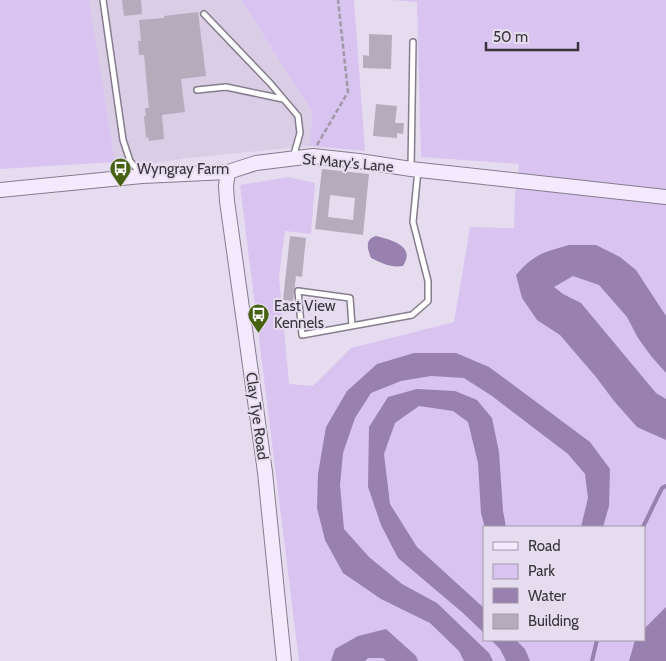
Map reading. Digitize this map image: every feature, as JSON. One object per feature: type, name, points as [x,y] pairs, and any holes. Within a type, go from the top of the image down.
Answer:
[{"type":"main road","name":"St Mary's Lane","points":[[0,190],[142,176],[228,172],[256,163],[313,156],[415,170],[666,197]]},
{"type":"main road","name":"Clay Tye Road","points":[[228,172],[226,186],[227,201],[264,472],[284,661]]},
{"type":"lane","points":[[103,0],[124,140],[130,162],[142,176]]},
{"type":"lane","points":[[204,14],[298,116],[300,133],[293,158]]},
{"type":"lane","points":[[352,326],[350,298],[298,291],[302,335],[352,326],[412,315],[428,301],[428,281],[413,222],[415,170],[413,42]]},
{"type":"lane","points":[[197,90],[226,87],[284,99]]},
{"type":"path","points":[[313,156],[348,92],[338,0]]},
{"type":"shaded area","points":[[89,0],[241,0],[312,112],[310,146],[148,164],[115,162]]},
{"type":"green space","points":[[0,0],[89,0],[115,162],[0,169]]},
{"type":"green space","points":[[241,0],[354,0],[365,151],[310,146],[312,112]]},
{"type":"green space","points":[[392,0],[666,0],[666,661],[299,661],[240,185],[288,177],[315,183],[311,234],[285,231],[279,277],[289,384],[313,386],[351,348],[454,322],[470,227],[514,228],[519,164],[421,157],[417,2]]},
{"type":"water","points":[[376,236],[395,242],[404,249],[407,253],[403,266],[390,266],[371,258],[368,244],[372,237]]},
{"type":"water","points":[[569,245],[596,245],[620,257],[636,270],[666,316],[666,373],[638,338],[627,317],[599,285],[573,276],[554,287],[581,303],[656,393],[666,399],[666,440],[637,427],[560,335],[537,320],[522,298],[516,275],[534,258]]},
{"type":"water","points":[[414,353],[456,353],[489,367],[590,442],[610,469],[609,506],[603,526],[581,526],[588,498],[585,474],[568,454],[492,396],[464,378],[431,376],[401,381],[371,393],[355,418],[343,453],[340,485],[344,529],[369,557],[402,584],[437,603],[489,653],[493,661],[464,661],[459,651],[430,623],[381,599],[343,573],[325,540],[317,508],[318,474],[326,427],[347,391],[377,364]]},
{"type":"water","points":[[417,389],[455,391],[477,400],[492,418],[499,452],[506,526],[484,526],[481,513],[478,463],[468,422],[453,411],[419,406],[395,423],[384,454],[390,504],[417,547],[483,607],[483,632],[398,558],[381,525],[368,487],[369,427],[388,397]]},
{"type":"water","points":[[666,607],[666,661],[629,661],[635,641],[646,641],[646,627]]},
{"type":"water","points":[[386,629],[416,656],[418,661],[386,661],[383,658],[368,658],[365,661],[331,661],[335,649],[358,636]]},
{"type":"water","points":[[492,641],[517,641],[525,649],[530,661],[506,661],[500,649]]},
{"type":"building","points":[[122,0],[141,0],[142,14],[124,16]]},
{"type":"building","points":[[198,12],[206,76],[181,79],[185,112],[162,115],[164,139],[149,141],[148,137],[146,138],[144,116],[146,116],[145,108],[149,108],[144,55],[139,55],[138,41],[141,41],[139,20]]},
{"type":"building","points":[[369,34],[392,35],[391,69],[363,68],[363,55],[369,56]]},
{"type":"building","points":[[376,104],[397,106],[395,123],[404,123],[403,134],[397,133],[397,138],[373,136]]},
{"type":"building","points":[[322,169],[369,174],[363,235],[315,229]],"holes":[[[330,195],[355,198],[353,220],[328,217]]]},
{"type":"building","points":[[290,236],[306,238],[302,277],[296,276],[293,301],[283,300]]},
{"type":"waterway","points":[[643,526],[662,488],[666,486]]},
{"type":"waterway","points":[[592,661],[597,641]]},
{"type":"place","name":"Wyngray Farm","points":[[121,188]]},
{"type":"place","name":"East View Kennels","points":[[258,334]]}]
